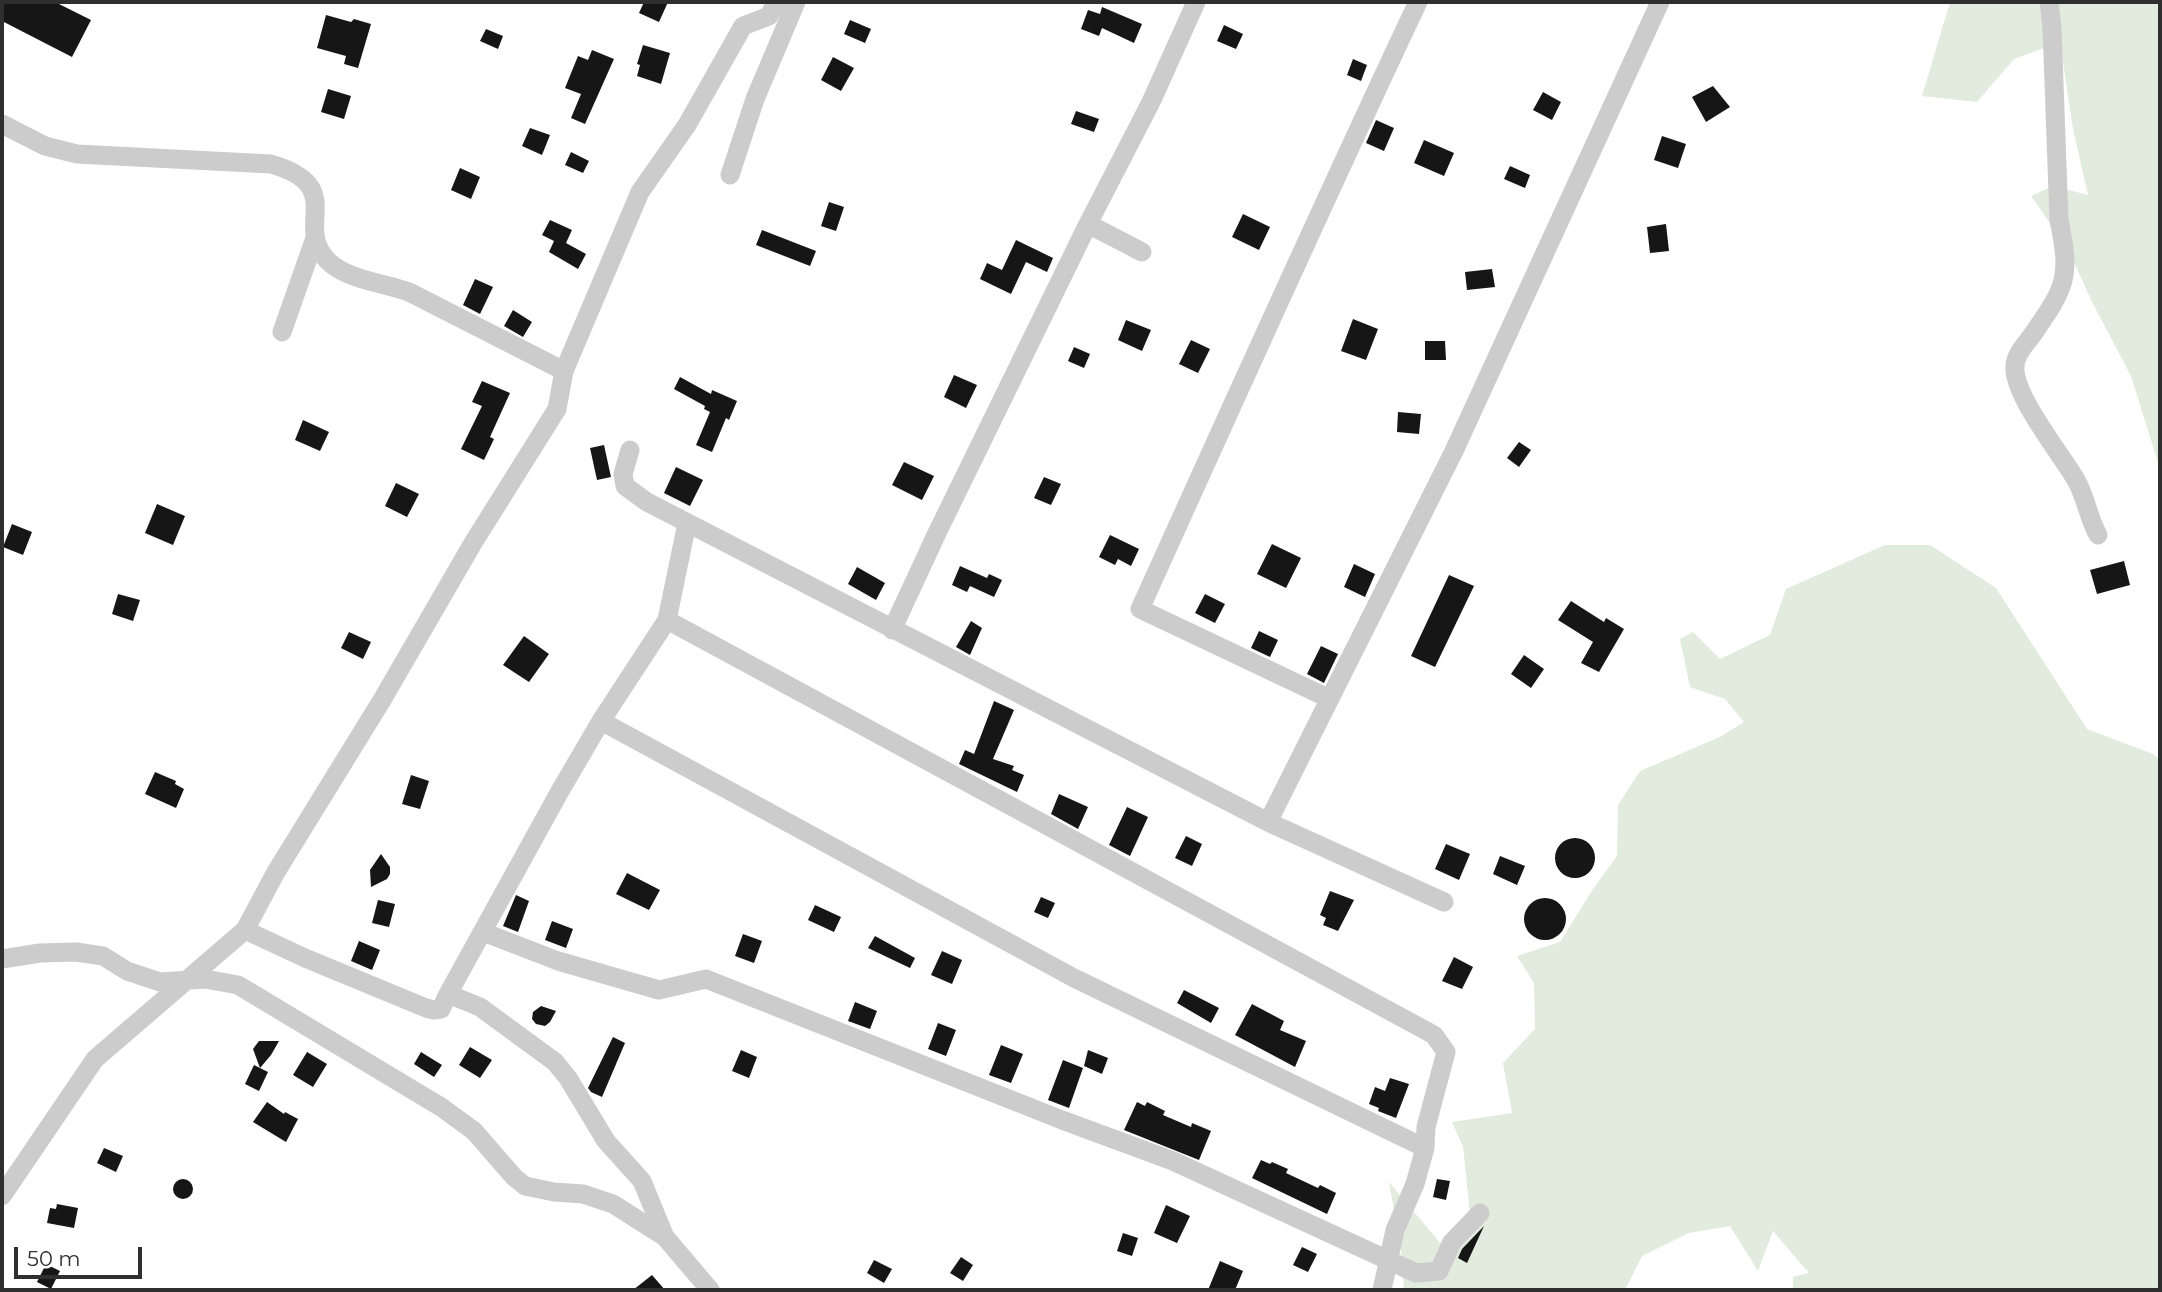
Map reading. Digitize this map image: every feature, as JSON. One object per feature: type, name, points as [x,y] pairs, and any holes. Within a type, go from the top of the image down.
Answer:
[{"type":"street","points":[[2,1196],[95,1059],[181,982],[245,930],[276,872],[382,700],[473,543],[557,409],[564,370],[639,191],[687,125],[743,26],[769,16],[776,2]]},
{"type":"street","points":[[730,174],[755,99],[796,2]]},
{"type":"street","points":[[892,630],[1088,224],[1151,102],[1196,2]]},
{"type":"street","points":[[1330,699],[1140,609],[1312,235],[1353,138],[1418,2]]},
{"type":"street","points":[[1268,822],[1454,451],[1660,2]]},
{"type":"street","points":[[2049,2],[2059,220],[2065,250],[2066,275],[2059,295],[2018,353],[2014,366],[2016,379],[2047,437],[2076,480],[2089,506],[2091,523],[2098,534]]},
{"type":"street","points":[[2,124],[45,146],[77,154],[271,164],[293,170],[307,181],[313,193],[316,238],[319,250],[326,259],[356,278],[409,292],[564,370]]},
{"type":"street","points":[[1088,224],[1142,252]]},
{"type":"street","points":[[282,332],[316,238]]},
{"type":"street","points":[[630,450],[623,474],[625,486],[647,502],[1268,822],[1444,902]]},
{"type":"street","points":[[245,930],[426,1008],[441,1009],[560,791],[601,721],[667,620],[687,523]]},
{"type":"street","points":[[667,620],[1434,1035],[1446,1052],[1426,1127],[1425,1148],[1415,1184],[1395,1230],[1382,1290]]},
{"type":"street","points":[[601,721],[1074,978],[1425,1148]]},
{"type":"street","points":[[483,932],[558,961],[659,990],[706,979],[1062,1120],[1173,1161],[1416,1273],[1439,1271],[1452,1242],[1480,1213]]},
{"type":"street","points":[[2,959],[76,951],[103,957],[127,971],[160,982],[205,979],[238,985],[441,1107],[474,1131],[525,1186],[583,1195],[613,1204],[665,1237],[710,1290]]},
{"type":"street","points":[[448,994],[480,1007],[555,1062],[568,1078],[606,1141],[642,1181],[665,1237]]},
{"type":"shaded area","points":[[1950,2],[2160,2],[2160,469],[2131,376],[2068,249],[2031,196],[2053,186],[2088,195],[2073,129],[2060,42],[2014,59],[1977,102],[1922,96]]},
{"type":"shaded area","points":[[1885,545],[1930,545],[1996,588],[2087,729],[2153,754],[2160,760],[2160,1288],[1793,1290],[1793,1277],[1809,1273],[1773,1231],[1758,1271],[1730,1226],[1689,1233],[1642,1256],[1625,1290],[1404,1290],[1401,1250],[1389,1182],[1440,1243],[1470,1213],[1463,1147],[1452,1122],[1512,1113],[1503,1063],[1535,1029],[1534,983],[1517,956],[1560,942],[1617,856],[1618,805],[1640,771],[1720,737],[1744,722],[1725,699],[1690,687],[1680,639],[1693,632],[1720,659],[1770,635],[1786,589]]},
{"type":"building","points":[[2,2],[55,2],[91,20],[72,57],[2,21]]},
{"type":"building","points":[[644,2],[668,2],[659,22],[639,13]]},
{"type":"building","points":[[1102,7],[1142,24],[1134,43],[1102,28],[1099,36],[1081,29],[1088,10],[1100,14]]},
{"type":"building","points":[[326,15],[371,24],[358,68],[344,64],[346,56],[317,48]]},
{"type":"building","points":[[850,20],[871,29],[865,43],[844,34]]},
{"type":"building","points":[[1224,25],[1243,34],[1236,49],[1217,41]]},
{"type":"building","points":[[486,29],[503,36],[498,49],[480,41]]},
{"type":"building","points":[[643,45],[670,53],[661,84],[637,76],[640,65],[637,64]]},
{"type":"building","points":[[592,50],[614,59],[585,124],[571,118],[581,94],[565,88],[578,56],[588,60]]},
{"type":"building","points":[[833,57],[854,68],[841,91],[821,80]]},
{"type":"building","points":[[1353,59],[1367,65],[1361,81],[1347,75]]},
{"type":"building","points":[[1713,86],[1730,107],[1706,122],[1692,97]]},
{"type":"building","points":[[328,89],[351,96],[344,119],[321,112]]},
{"type":"building","points":[[1543,92],[1561,102],[1552,120],[1533,110]]},
{"type":"building","points":[[1076,111],[1099,119],[1094,132],[1071,124]]},
{"type":"building","points":[[1376,120],[1394,128],[1384,151],[1366,143]]},
{"type":"building","points":[[530,128],[550,135],[542,155],[522,146]]},
{"type":"building","points":[[1662,136],[1686,144],[1678,168],[1654,160]]},
{"type":"building","points":[[1424,140],[1454,153],[1444,176],[1414,163]]},
{"type":"building","points":[[571,152],[589,161],[583,173],[565,165]]},
{"type":"building","points":[[1510,166],[1530,175],[1525,188],[1504,179]]},
{"type":"building","points":[[460,168],[480,177],[471,199],[451,190]]},
{"type":"building","points":[[829,202],[844,207],[836,231],[821,226]]},
{"type":"building","points":[[1243,214],[1270,227],[1259,250],[1232,237]]},
{"type":"building","points":[[550,220],[572,230],[566,243],[586,254],[578,269],[549,252],[554,241],[542,235]]},
{"type":"building","points":[[1666,224],[1669,251],[1650,253],[1647,227]]},
{"type":"building","points":[[762,230],[816,251],[810,266],[756,245]]},
{"type":"building","points":[[1016,240],[1053,258],[1047,272],[1026,262],[1011,294],[980,279],[987,263],[1002,270]]},
{"type":"building","points":[[1492,269],[1495,287],[1467,290],[1465,272]]},
{"type":"building","points":[[475,279],[493,287],[480,314],[463,305]]},
{"type":"building","points":[[513,310],[532,322],[523,337],[504,326]]},
{"type":"building","points":[[1353,319],[1378,329],[1366,360],[1341,351]]},
{"type":"building","points":[[1126,320],[1151,330],[1142,351],[1118,340]]},
{"type":"building","points":[[1191,340],[1210,349],[1198,373],[1179,364]]},
{"type":"building","points":[[1425,341],[1445,341],[1446,360],[1425,360]]},
{"type":"building","points":[[1074,347],[1090,354],[1084,368],[1068,361]]},
{"type":"building","points":[[954,375],[977,385],[966,408],[944,397]]},
{"type":"building","points":[[680,377],[711,394],[712,390],[737,401],[729,420],[726,418],[712,452],[696,445],[710,412],[704,409],[705,406],[674,389]]},
{"type":"building","points":[[482,381],[510,393],[490,437],[494,439],[484,460],[461,449],[482,406],[472,402]]},
{"type":"building","points":[[1398,412],[1421,414],[1419,434],[1397,432]]},
{"type":"building","points":[[303,420],[329,432],[320,451],[295,440]]},
{"type":"building","points":[[1519,442],[1531,450],[1519,467],[1507,458]]},
{"type":"building","points":[[604,445],[611,477],[597,480],[590,448]]},
{"type":"building","points":[[904,462],[934,476],[922,500],[892,485]]},
{"type":"building","points":[[676,467],[703,480],[690,506],[664,493]]},
{"type":"building","points":[[1044,477],[1061,484],[1051,505],[1034,498]]},
{"type":"building","points":[[396,483],[419,494],[407,517],[385,506]]},
{"type":"building","points":[[157,504],[185,516],[173,545],[145,533]]},
{"type":"building","points":[[12,524],[32,532],[23,555],[3,547]]},
{"type":"building","points":[[1110,535],[1139,549],[1131,566],[1118,559],[1115,565],[1099,557]]},
{"type":"building","points":[[1272,544],[1301,558],[1286,588],[1257,574]]},
{"type":"building","points":[[2124,561],[2130,585],[2097,594],[2090,570]]},
{"type":"building","points":[[1354,564],[1375,574],[1365,597],[1344,587]]},
{"type":"building","points":[[960,566],[987,578],[989,574],[1002,580],[994,597],[970,586],[967,592],[952,585]]},
{"type":"building","points":[[857,567],[885,583],[876,600],[848,584]]},
{"type":"building","points":[[1449,575],[1474,586],[1435,667],[1411,656]]},
{"type":"building","points":[[118,594],[140,600],[133,621],[112,614]]},
{"type":"building","points":[[1205,594],[1225,604],[1215,623],[1195,613]]},
{"type":"building","points":[[1571,601],[1604,622],[1606,618],[1624,629],[1599,672],[1581,663],[1593,642],[1558,620]]},
{"type":"building","points":[[971,621],[982,628],[970,655],[956,647]]},
{"type":"building","points":[[1259,631],[1278,640],[1270,657],[1251,648]]},
{"type":"building","points":[[349,632],[371,642],[363,659],[341,648]]},
{"type":"building","points":[[524,636],[549,654],[529,682],[503,665]]},
{"type":"building","points":[[1321,646],[1338,654],[1324,683],[1307,674]]},
{"type":"building","points":[[1524,655],[1544,669],[1531,688],[1511,674]]},
{"type":"building","points":[[994,701],[1014,710],[993,759],[1014,766],[1012,770],[1024,775],[1017,792],[959,764],[965,750],[974,754]]},
{"type":"building","points":[[155,772],[176,781],[175,784],[184,789],[176,808],[145,794]]},
{"type":"building","points":[[411,775],[429,781],[420,809],[402,804]]},
{"type":"building","points":[[1059,794],[1088,807],[1078,829],[1051,814]]},
{"type":"building","points":[[1127,807],[1148,817],[1130,856],[1109,845]]},
{"type":"building","points":[[1186,836],[1202,844],[1192,866],[1175,858]]},
{"type":"building","points":[[1575,838],[1589,844],[1595,858],[1589,872],[1575,878],[1561,872],[1555,858],[1561,844]]},
{"type":"building","points":[[1446,844],[1470,854],[1459,880],[1435,869]]},
{"type":"building","points":[[381,854],[390,867],[390,874],[387,879],[371,887],[370,870]]},
{"type":"building","points":[[1500,856],[1525,866],[1517,885],[1493,874]]},
{"type":"building","points":[[627,873],[660,890],[649,910],[616,894]]},
{"type":"building","points":[[1330,891],[1354,900],[1338,931],[1323,925],[1326,918],[1320,915]]},
{"type":"building","points":[[516,895],[529,901],[518,932],[503,926]]},
{"type":"building","points":[[1041,897],[1055,903],[1048,918],[1034,912]]},
{"type":"building","points":[[1545,898],[1560,904],[1566,919],[1560,934],[1545,940],[1530,934],[1524,919],[1530,904]]},
{"type":"building","points":[[378,900],[395,904],[389,927],[372,923]]},
{"type":"building","points":[[815,905],[841,917],[834,932],[808,920]]},
{"type":"building","points":[[552,921],[573,929],[566,948],[545,940]]},
{"type":"building","points":[[743,934],[762,941],[754,963],[735,956]]},
{"type":"building","points":[[875,936],[915,958],[910,968],[868,948]]},
{"type":"building","points":[[359,941],[380,950],[372,970],[351,961]]},
{"type":"building","points":[[942,951],[962,960],[952,984],[931,975]]},
{"type":"building","points":[[1454,957],[1473,967],[1462,989],[1442,981]]},
{"type":"building","points":[[1184,990],[1219,1008],[1211,1023],[1177,1003]]},
{"type":"building","points":[[855,1002],[877,1011],[870,1029],[848,1021]]},
{"type":"building","points":[[1252,1004],[1284,1021],[1280,1030],[1306,1041],[1295,1067],[1235,1035]]},
{"type":"building","points":[[541,1006],[556,1011],[545,1026],[536,1024],[532,1019],[533,1012]]},
{"type":"building","points":[[938,1023],[956,1030],[946,1056],[928,1049]]},
{"type":"building","points":[[613,1037],[625,1043],[602,1097],[588,1088]]},
{"type":"building","points":[[259,1041],[279,1041],[260,1068],[253,1049]]},
{"type":"building","points":[[1001,1045],[1023,1054],[1011,1083],[989,1075]]},
{"type":"building","points":[[470,1047],[492,1060],[480,1078],[459,1065]]},
{"type":"building","points":[[741,1050],[757,1057],[749,1078],[732,1071]]},
{"type":"building","points":[[1088,1050],[1108,1058],[1102,1074],[1084,1066]]},
{"type":"building","points":[[307,1052],[327,1064],[313,1087],[293,1075]]},
{"type":"building","points":[[421,1052],[442,1065],[434,1077],[414,1064]]},
{"type":"building","points":[[1063,1060],[1083,1068],[1069,1108],[1048,1100]]},
{"type":"building","points":[[254,1065],[268,1072],[259,1091],[245,1084]]},
{"type":"building","points":[[1390,1078],[1409,1084],[1396,1118],[1369,1104],[1375,1087],[1385,1091]]},
{"type":"building","points":[[267,1102],[284,1114],[285,1112],[298,1119],[286,1142],[253,1122]]},
{"type":"building","points":[[1137,1102],[1145,1106],[1147,1102],[1165,1111],[1163,1115],[1191,1127],[1192,1123],[1211,1131],[1199,1160],[1124,1130]]},
{"type":"building","points":[[104,1148],[123,1156],[116,1172],[97,1163]]},
{"type":"building","points":[[1261,1160],[1288,1169],[1286,1173],[1318,1188],[1320,1185],[1336,1193],[1327,1214],[1252,1178]]},
{"type":"building","points":[[183,1179],[190,1182],[193,1189],[190,1196],[183,1199],[176,1196],[173,1189],[176,1182]]},
{"type":"building","points":[[1437,1179],[1450,1181],[1446,1200],[1433,1197]]},
{"type":"building","points":[[57,1204],[78,1208],[74,1228],[47,1223],[50,1208],[56,1209]]},
{"type":"building","points":[[1166,1205],[1190,1216],[1177,1243],[1154,1233]]},
{"type":"building","points":[[1484,1226],[1467,1263],[1458,1258],[1462,1249]]},
{"type":"building","points":[[1123,1233],[1138,1238],[1132,1256],[1117,1251]]},
{"type":"building","points":[[1302,1247],[1317,1254],[1308,1272],[1293,1265]]},
{"type":"building","points":[[961,1257],[973,1265],[963,1281],[950,1273]]},
{"type":"building","points":[[874,1260],[892,1269],[884,1283],[867,1273]]},
{"type":"building","points":[[1220,1261],[1243,1271],[1235,1290],[1208,1290]]},
{"type":"building","points":[[46,1264],[60,1271],[51,1289],[37,1282]]},
{"type":"building","points":[[652,1275],[665,1290],[633,1290]]}]
